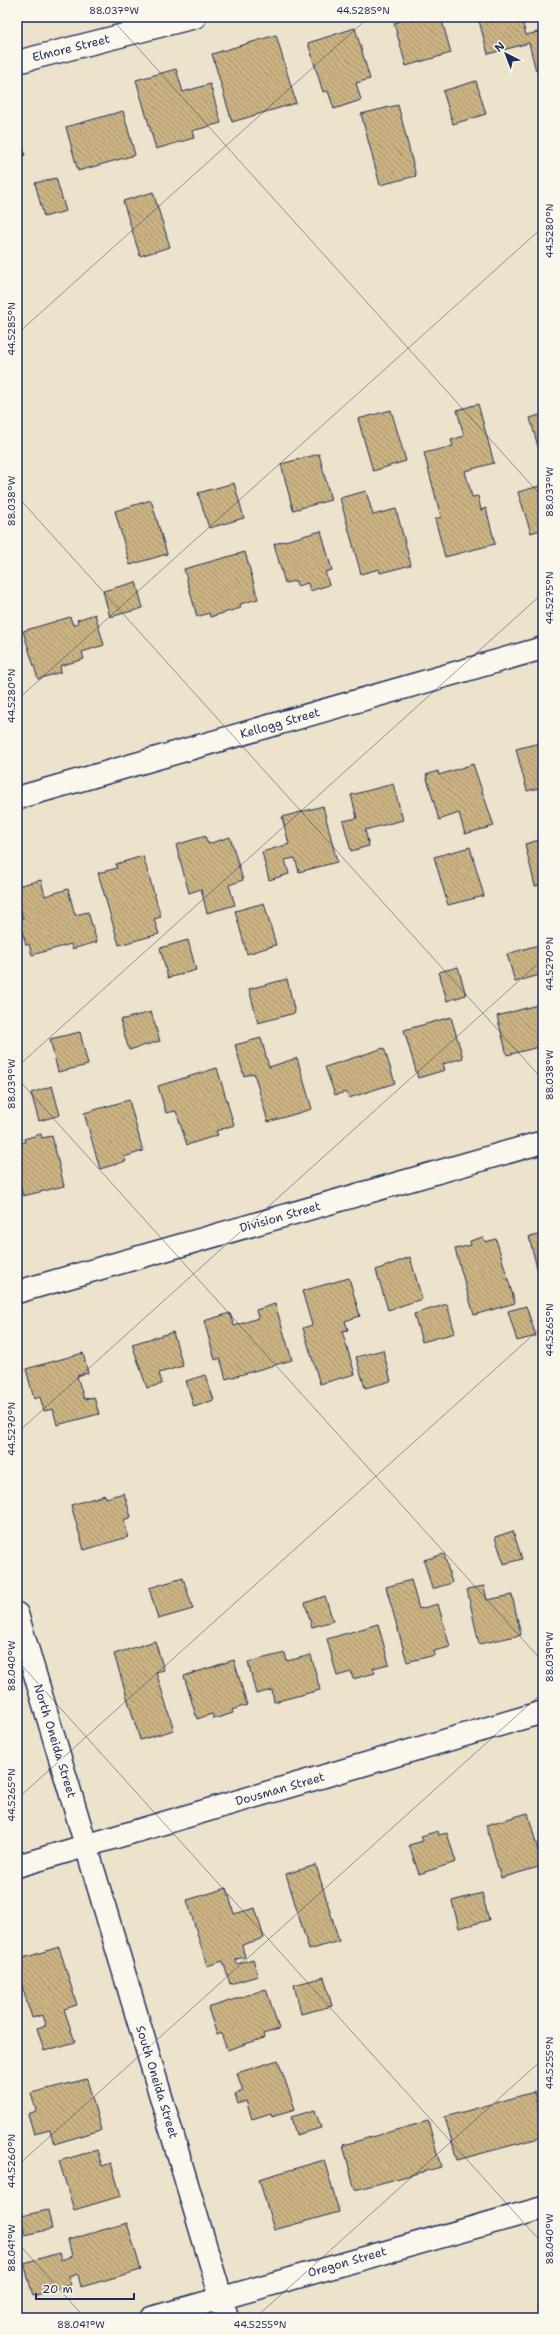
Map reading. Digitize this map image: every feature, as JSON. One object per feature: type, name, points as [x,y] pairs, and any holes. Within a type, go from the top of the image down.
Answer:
[{"type":"street","name":"Elmore Street","points":[[17,62],[195,17]]},
{"type":"street","name":"Kellogg Street","points":[[17,798],[543,648]]},
{"type":"street","name":"Division Street","points":[[17,1292],[543,1142]]},
{"type":"street","name":"North Oneida Street","points":[[17,1614],[86,1846]]},
{"type":"street","name":"Dousman Street","points":[[17,1866],[543,1712]]},
{"type":"street","name":"South Oneida Street","points":[[86,1846],[228,2318]]},
{"type":"street","name":"Oregon Street","points":[[151,2318],[543,2208]]},
{"type":"building","points":[[407,17],[441,17],[451,53],[406,66],[394,23],[408,19]]},
{"type":"building","points":[[478,17],[521,17],[526,35],[543,31],[543,70],[536,71],[529,43],[488,54]]},
{"type":"building","points":[[355,28],[370,79],[356,83],[361,100],[334,109],[328,91],[323,92],[308,43]]},
{"type":"building","points":[[276,35],[296,103],[232,122],[212,54]]},
{"type":"building","points":[[176,69],[183,92],[210,84],[221,123],[192,131],[194,138],[156,149],[136,80]]},
{"type":"building","points":[[476,81],[486,114],[453,124],[443,91]]},
{"type":"building","points":[[398,105],[416,176],[380,185],[361,114]]},
{"type":"building","points":[[123,111],[135,155],[78,171],[66,127]]},
{"type":"building","points":[[17,129],[25,155],[17,158]]},
{"type":"building","points":[[56,178],[66,211],[44,217],[35,183]]},
{"type":"building","points":[[153,192],[170,247],[140,256],[123,201]]},
{"type":"building","points":[[478,404],[494,463],[465,471],[472,497],[478,496],[481,510],[486,508],[495,544],[445,557],[435,519],[441,517],[424,453],[453,446],[451,440],[464,436],[457,410]]},
{"type":"building","points":[[391,410],[406,461],[373,471],[358,419]]},
{"type":"building","points":[[543,414],[543,457],[541,457],[530,418]]},
{"type":"building","points":[[319,454],[331,500],[293,510],[281,464]]},
{"type":"building","points":[[234,483],[244,518],[209,528],[198,493]]},
{"type":"building","points":[[543,485],[543,529],[531,533],[518,492]]},
{"type":"building","points":[[366,491],[373,515],[396,509],[411,565],[380,573],[379,569],[361,574],[340,498]]},
{"type":"building","points":[[151,500],[167,554],[130,565],[115,511]]},
{"type":"building","points":[[321,531],[332,570],[325,572],[329,585],[310,591],[308,583],[297,586],[296,581],[285,583],[274,544]]},
{"type":"building","points":[[245,552],[258,599],[240,604],[241,608],[210,617],[209,613],[197,617],[184,569]]},
{"type":"building","points":[[136,582],[143,608],[110,617],[103,591]]},
{"type":"building","points":[[95,614],[104,645],[82,652],[84,659],[60,666],[61,672],[38,679],[23,631],[70,617],[73,625],[78,623],[77,620]]},
{"type":"building","points":[[543,742],[543,787],[527,791],[516,749]]},
{"type":"building","points":[[473,764],[494,826],[465,834],[459,813],[439,820],[426,775],[438,771],[439,775]]},
{"type":"building","points":[[393,784],[403,820],[365,830],[369,846],[351,851],[343,821],[357,818],[351,795]]},
{"type":"building","points":[[323,806],[337,862],[299,872],[295,858],[285,860],[289,874],[269,880],[262,852],[289,844],[282,817]]},
{"type":"building","points":[[205,836],[208,844],[230,837],[243,880],[229,885],[235,905],[207,913],[201,889],[189,893],[176,845]]},
{"type":"building","points":[[543,839],[543,884],[535,886],[525,844]]},
{"type":"building","points":[[470,847],[484,896],[448,905],[434,857]]},
{"type":"building","points":[[143,856],[161,917],[154,919],[159,934],[119,945],[98,873],[117,868],[116,864]]},
{"type":"building","points":[[41,880],[45,896],[68,889],[75,915],[88,912],[97,942],[72,949],[71,944],[32,955],[29,944],[26,945],[19,919],[23,918],[17,895],[17,886]]},
{"type":"building","points":[[264,903],[276,945],[247,954],[235,911]]},
{"type":"building","points":[[188,940],[196,970],[168,978],[160,948]]},
{"type":"building","points":[[538,945],[543,962],[543,974],[515,982],[507,954]]},
{"type":"building","points":[[458,967],[466,995],[447,1001],[439,972]]},
{"type":"building","points":[[287,979],[295,1013],[258,1023],[249,989]]},
{"type":"building","points":[[537,1005],[543,1027],[543,1046],[507,1055],[497,1016]]},
{"type":"building","points":[[151,1012],[160,1041],[129,1050],[120,1020]]},
{"type":"building","points":[[451,1017],[463,1058],[443,1064],[445,1070],[418,1078],[404,1030]]},
{"type":"building","points":[[80,1032],[88,1065],[58,1072],[50,1039]]},
{"type":"building","points":[[261,1038],[269,1067],[297,1058],[312,1109],[268,1122],[254,1073],[244,1076],[235,1045]]},
{"type":"building","points":[[384,1048],[395,1083],[349,1098],[346,1092],[335,1095],[325,1067]]},
{"type":"building","points":[[217,1068],[234,1125],[216,1131],[218,1135],[187,1145],[176,1111],[166,1113],[158,1086]]},
{"type":"building","points":[[52,1086],[60,1115],[39,1121],[31,1093]]},
{"type":"building","points":[[129,1100],[143,1151],[124,1157],[126,1161],[100,1169],[84,1113]]},
{"type":"building","points":[[41,1134],[42,1138],[52,1136],[64,1186],[23,1196],[17,1171],[17,1144],[25,1142],[24,1139]]},
{"type":"building","points":[[543,1234],[543,1278],[540,1279],[529,1237]]},
{"type":"building","points":[[483,1237],[485,1242],[496,1239],[515,1303],[474,1315],[455,1249],[471,1245],[470,1241]]},
{"type":"building","points":[[410,1257],[422,1299],[388,1310],[376,1270]]},
{"type":"building","points":[[349,1278],[360,1316],[345,1321],[348,1330],[342,1331],[355,1374],[320,1384],[303,1328],[312,1325],[302,1291]]},
{"type":"building","points":[[275,1304],[292,1360],[226,1379],[220,1358],[215,1360],[204,1321],[230,1313],[234,1326],[258,1318],[256,1310]]},
{"type":"building","points":[[447,1304],[455,1333],[422,1342],[414,1314]]},
{"type":"building","points":[[526,1306],[536,1336],[517,1341],[508,1311]]},
{"type":"building","points":[[173,1332],[183,1366],[159,1373],[162,1384],[147,1388],[132,1344]]},
{"type":"building","points":[[383,1350],[391,1381],[365,1388],[356,1357]]},
{"type":"building","points":[[83,1353],[88,1373],[77,1376],[84,1399],[94,1397],[99,1414],[57,1425],[53,1409],[44,1411],[40,1397],[34,1399],[26,1369]]},
{"type":"building","points":[[205,1375],[214,1400],[194,1407],[186,1381]]},
{"type":"building","points":[[124,1493],[131,1517],[124,1520],[128,1537],[84,1550],[71,1505],[105,1495],[106,1498]]},
{"type":"building","points":[[513,1531],[522,1559],[504,1564],[495,1537]]},
{"type":"building","points":[[444,1554],[452,1583],[432,1589],[424,1560]]},
{"type":"building","points":[[183,1578],[193,1609],[158,1619],[149,1588]]},
{"type":"building","points":[[411,1580],[419,1609],[438,1604],[450,1647],[434,1651],[435,1655],[407,1662],[386,1587]]},
{"type":"building","points":[[543,1581],[543,1600],[538,1582]]},
{"type":"building","points":[[484,1586],[487,1600],[512,1595],[521,1635],[479,1644],[467,1589]]},
{"type":"building","points":[[325,1596],[333,1621],[312,1627],[305,1603]]},
{"type":"building","points":[[378,1624],[389,1664],[373,1668],[375,1673],[353,1679],[351,1672],[337,1676],[327,1639]]},
{"type":"building","points":[[155,1641],[164,1670],[156,1672],[174,1730],[140,1740],[114,1654]]},
{"type":"building","points":[[285,1653],[287,1661],[311,1655],[320,1690],[274,1702],[272,1690],[256,1694],[248,1662]]},
{"type":"building","points":[[234,1660],[247,1705],[232,1710],[233,1713],[214,1719],[212,1714],[197,1719],[184,1676]]},
{"type":"building","points":[[528,1813],[542,1866],[501,1878],[486,1825]]},
{"type":"building","points":[[438,1831],[439,1835],[447,1833],[456,1862],[419,1874],[409,1845],[423,1841],[421,1836]]},
{"type":"building","points":[[316,1865],[339,1941],[309,1950],[286,1874]]},
{"type":"building","points":[[227,1888],[234,1914],[255,1908],[264,1938],[242,1945],[245,1957],[236,1959],[237,1964],[253,1959],[258,1976],[230,1984],[223,1961],[207,1966],[187,1900]]},
{"type":"building","points":[[482,1893],[489,1920],[459,1928],[452,1901]]},
{"type":"building","points":[[59,1947],[77,2005],[64,2009],[75,2042],[44,2051],[37,2028],[46,2025],[43,2015],[32,2018],[17,1970],[17,1960]]},
{"type":"building","points":[[324,1977],[332,2006],[301,2014],[294,1985]]},
{"type":"building","points":[[266,1989],[279,2029],[263,2034],[264,2038],[227,2050],[221,2033],[217,2035],[208,2008]]},
{"type":"building","points":[[278,2060],[295,2109],[272,2116],[271,2113],[252,2119],[246,2101],[238,2104],[235,2094],[243,2091],[237,2073]]},
{"type":"building","points":[[87,2079],[101,2130],[54,2144],[50,2130],[34,2134],[28,2114],[36,2111],[31,2093]]},
{"type":"building","points":[[534,2092],[543,2125],[543,2137],[457,2160],[445,2117]]},
{"type":"building","points":[[315,2110],[321,2128],[296,2135],[291,2117]]},
{"type":"building","points":[[428,2121],[441,2167],[355,2190],[343,2145]]},
{"type":"building","points":[[97,2150],[102,2166],[111,2163],[121,2196],[74,2210],[59,2161]]},
{"type":"building","points":[[324,2160],[339,2212],[274,2230],[259,2179]]},
{"type":"building","points":[[48,2210],[52,2229],[25,2235],[21,2216]]},
{"type":"building","points":[[127,2223],[141,2270],[81,2287],[78,2274],[69,2277],[70,2285],[33,2296],[24,2263],[59,2253],[61,2260],[72,2256],[68,2240]]},
{"type":"building","points":[[543,2304],[543,2318],[540,2318],[537,2306]]}]
